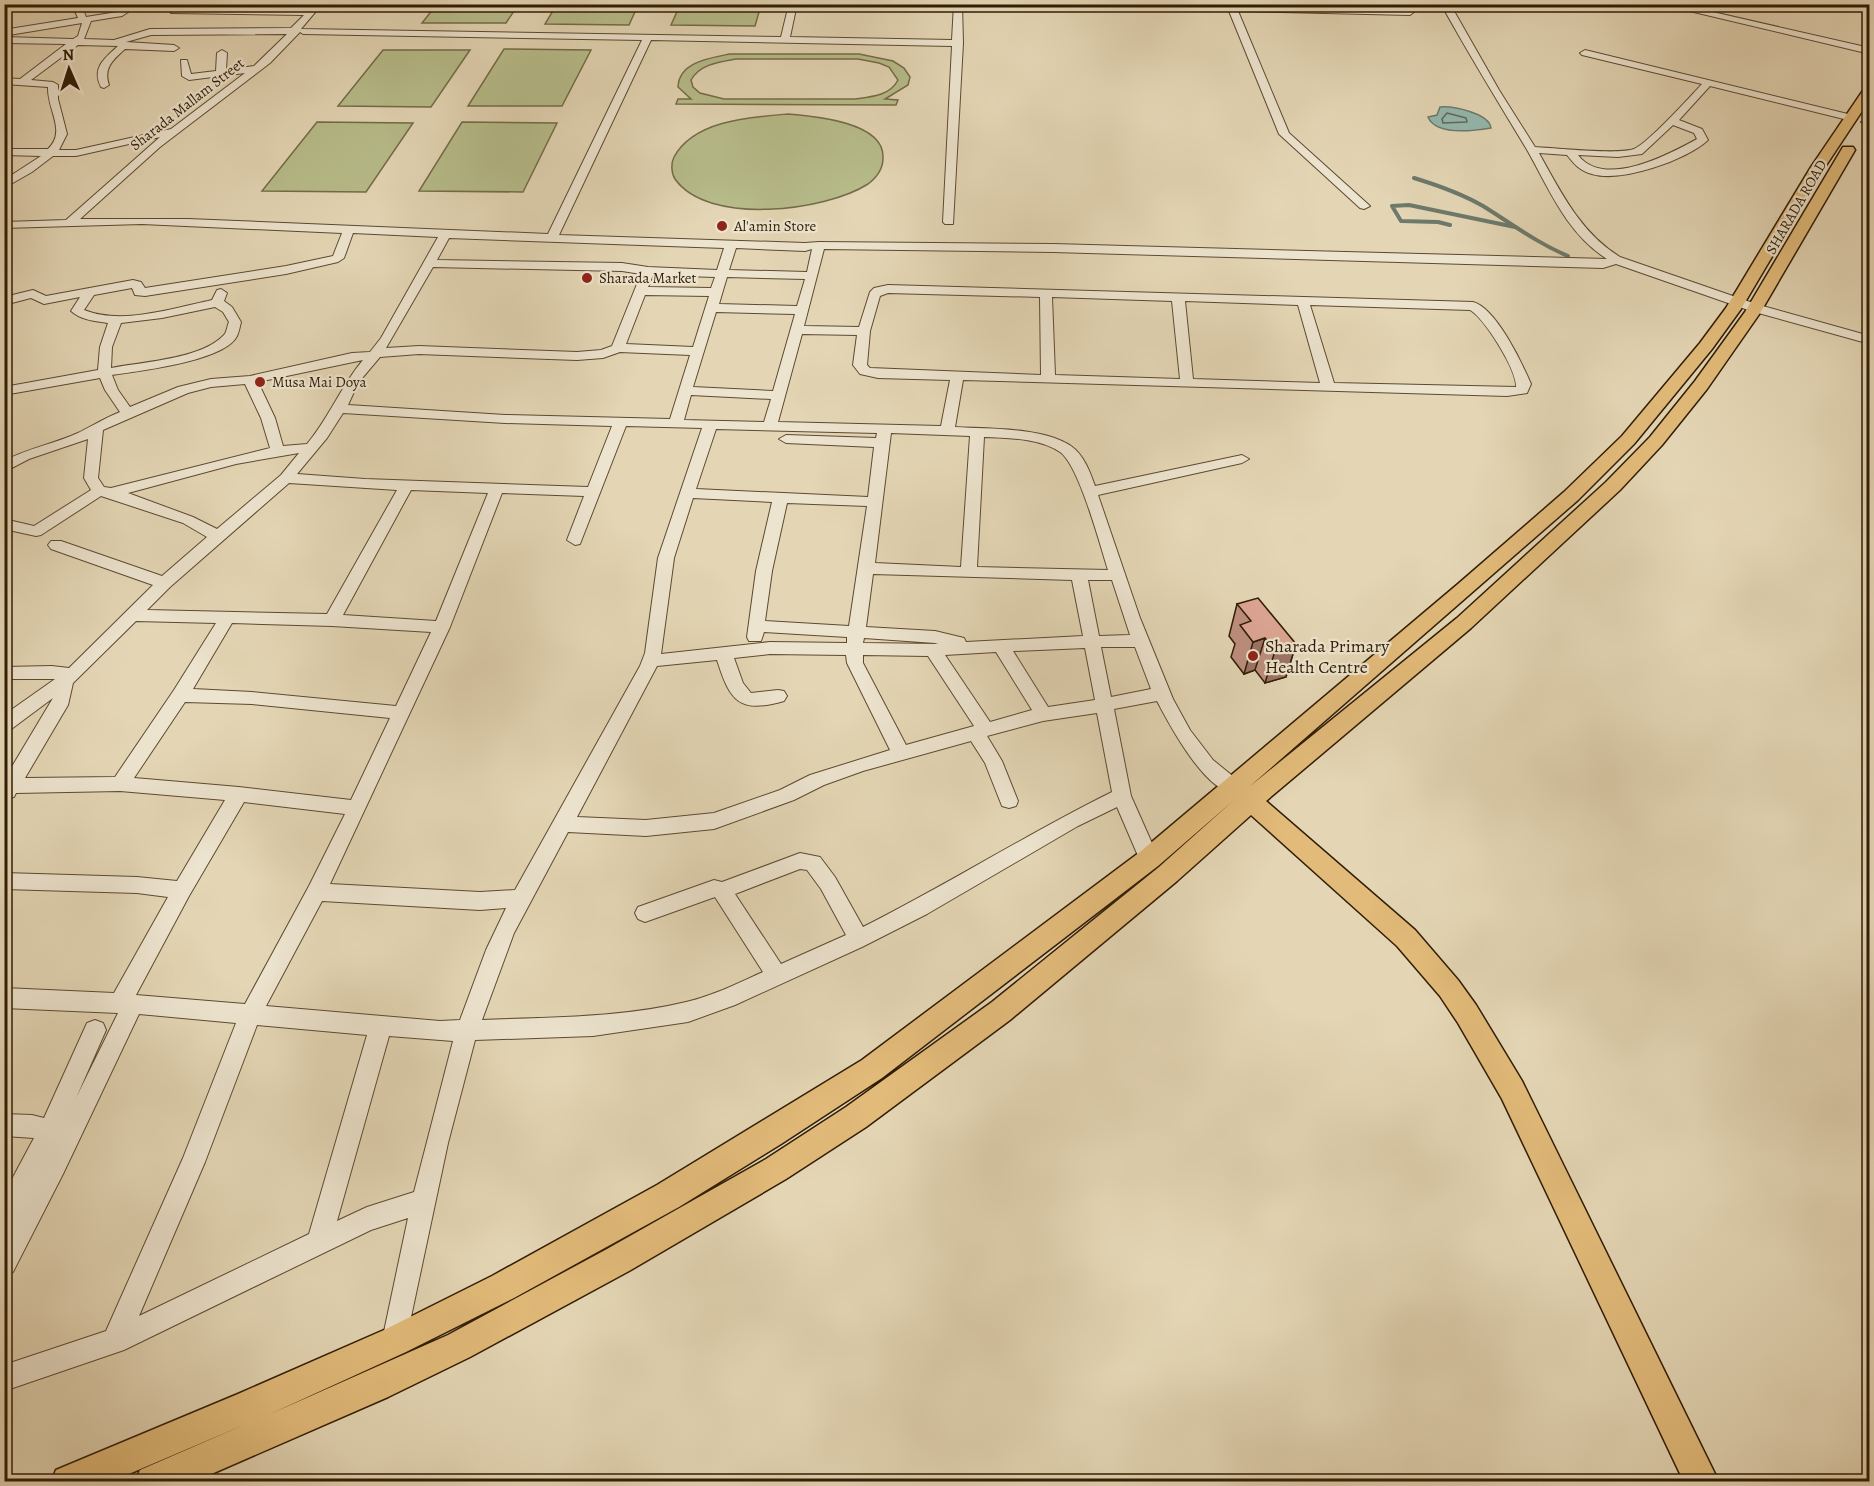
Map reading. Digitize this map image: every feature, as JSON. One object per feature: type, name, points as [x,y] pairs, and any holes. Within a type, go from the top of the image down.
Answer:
[{"type":"main road","points":[[152,1482],[376,1385],[459,1346],[618,1260],[776,1169],[856,1117],[961,1043],[1168,874],[1242,794],[1465,589],[1571,496],[1655,410],[1745,307],[1781,230],[1818,167],[1862,122],[1869,89]]},
{"type":"main road","name":"SHARADA ROAD","points":[[1745,307],[1798,235],[1862,122]]},
{"type":"main road","points":[[1781,230],[1798,235]]},
{"type":"main road","points":[[68,1482],[250,1406],[395,1341],[503,1287],[606,1231],[771,1134],[920,1035],[1149,859],[1242,794]]},
{"type":"main road","points":[[1242,794],[1406,938],[1449,988],[1467,1014],[1512,1090],[1702,1482]]},
{"type":"street","points":[[24,81],[77,41],[86,30],[85,20],[76,4]]},
{"type":"street","points":[[4,33],[122,14],[136,4]]},
{"type":"street","name":"Sharada Mallam Street","points":[[77,220],[173,132],[257,69],[300,31],[326,4]]},
{"type":"street","points":[[785,40],[793,4]]},
{"type":"street","points":[[949,222],[958,4]]},
{"type":"street","points":[[1006,4],[1410,12]]},
{"type":"street","points":[[1445,4],[1494,90],[1533,150],[1562,206],[1610,262]]},
{"type":"street","points":[[1664,4],[1869,51]]},
{"type":"street","points":[[166,17],[178,8],[315,8]]},
{"type":"street","name":"Sharada Mallam Street","points":[[77,220],[164,146],[279,58],[315,8]]},
{"type":"street","points":[[1232,8],[1284,134],[1365,206]]},
{"type":"street","points":[[150,32],[158,24]]},
{"type":"street","points":[[104,85],[100,75],[101,69],[131,37],[150,32],[300,31],[958,43]]},
{"type":"street","points":[[554,234],[648,38]]},
{"type":"street","points":[[4,40],[77,41],[174,48]]},
{"type":"street","points":[[4,51],[19,41]]},
{"type":"street","points":[[221,73],[222,52]]},
{"type":"street","points":[[1585,53],[1862,122]]},
{"type":"street","points":[[184,62],[189,77],[257,69]]},
{"type":"street","points":[[4,81],[47,83],[53,86],[52,102],[63,134],[59,143],[49,154],[4,185]]},
{"type":"street","points":[[1533,150],[1618,154],[1638,152],[1707,84]]},
{"type":"street","points":[[1570,152],[1578,165],[1588,171],[1619,173],[1668,158],[1703,140],[1698,131],[1671,121]]},
{"type":"street","points":[[4,152],[49,154],[83,152],[143,136],[173,132]]},
{"type":"street","points":[[4,225],[77,220],[190,217],[554,234],[805,241],[819,245]]},
{"type":"street","points":[[4,220],[153,221],[805,247],[819,245],[1099,249],[1610,262],[1745,307],[1869,340]]},
{"type":"street","points":[[4,301],[33,294],[44,300],[133,284],[138,286],[138,291],[145,292],[230,279],[336,258],[341,254],[349,229]]},
{"type":"street","points":[[5,725],[68,679],[164,583],[286,478],[339,409],[344,394],[352,382],[376,354],[398,320],[445,234]]},
{"type":"street","points":[[675,425],[712,308],[720,273],[731,245]]},
{"type":"street","points":[[770,426],[819,245]]},
{"type":"street","points":[[428,263],[622,267],[648,271],[812,276]]},
{"type":"street","points":[[618,348],[648,271]]},
{"type":"street","points":[[217,302],[230,279]]},
{"type":"street","points":[[882,290],[1178,297],[1475,306],[1503,345],[1524,384],[1522,390],[1507,392],[957,378],[878,374],[865,370],[860,365],[864,332],[874,295],[882,290]]},
{"type":"street","points":[[4,391],[181,359],[218,346],[231,336],[235,322],[228,310],[217,302],[131,318],[116,319],[78,312],[90,291]]},
{"type":"street","points":[[640,291],[716,292]]},
{"type":"street","points":[[1046,293],[1048,379]]},
{"type":"street","points":[[1178,297],[1187,383]]},
{"type":"street","points":[[1303,302],[1329,387]]},
{"type":"street","points":[[1745,307],[1869,334]]},
{"type":"street","points":[[712,308],[803,309]]},
{"type":"street","points":[[116,319],[106,347],[103,373],[128,413]]},
{"type":"street","points":[[797,330],[864,332]]},
{"type":"street","points":[[6,464],[83,436],[128,413],[183,390],[211,383],[250,380],[323,363],[376,354],[419,350],[577,356],[603,354],[618,348],[699,351]]},
{"type":"street","points":[[947,431],[957,378]]},
{"type":"street","points":[[250,380],[268,418],[278,452]]},
{"type":"street","points":[[687,391],[778,395]]},
{"type":"street","points":[[339,409],[505,419],[770,426],[884,436]]},
{"type":"street","points":[[575,540],[620,423]]},
{"type":"street","points":[[395,1341],[424,1201],[466,1031],[519,898],[563,824],[651,661],[666,558],[710,426]]},
{"type":"street","points":[[96,428],[91,478],[105,492],[188,520],[217,536]]},
{"type":"street","points":[[786,439],[884,436],[947,431],[976,432],[1025,437],[1058,445],[1066,450],[1077,463],[1089,492],[1142,641],[1184,737],[1210,770],[1242,794]]},
{"type":"street","points":[[969,572],[976,432]]},
{"type":"street","points":[[884,436],[854,649],[855,663],[862,679],[902,755]]},
{"type":"street","points":[[4,524],[36,531],[105,492],[278,452],[311,448]]},
{"type":"street","points":[[1089,492],[1242,459]]},
{"type":"street","points":[[286,478],[594,492]]},
{"type":"street","points":[[332,620],[407,485]]},
{"type":"street","points":[[115,1341],[193,1161],[251,1013],[316,892],[402,713],[442,627],[497,488]]},
{"type":"street","points":[[687,493],[875,502]]},
{"type":"street","points":[[754,649],[764,571],[781,497]]},
{"type":"street","points":[[56,545],[164,583]]},
{"type":"street","points":[[866,567],[1119,575]]},
{"type":"street","points":[[1079,575],[1122,796],[1149,859]]},
{"type":"street","points":[[132,615],[332,620],[442,627]]},
{"type":"street","points":[[120,784],[180,695],[228,617]]},
{"type":"street","points":[[757,626],[935,637],[978,647]]},
{"type":"street","points":[[651,661],[723,652],[794,647],[933,650],[1142,641]]},
{"type":"street","points":[[1001,646],[1043,714]]},
{"type":"street","points":[[933,650],[981,732],[1009,801]]},
{"type":"street","points":[[723,652],[741,696],[748,700],[778,696]]},
{"type":"street","points":[[4,673],[52,672],[68,679]]},
{"type":"street","points":[[8,791],[59,705],[68,679]]},
{"type":"street","points":[[563,824],[646,828],[714,821],[787,795],[817,780],[860,765],[1043,714],[1163,693]]},
{"type":"street","points":[[180,695],[252,698],[402,713]]},
{"type":"street","points":[[8,791],[120,784],[239,794],[357,808]]},
{"type":"street","points":[[4,1263],[55,1166],[127,1004],[182,890],[239,794]]},
{"type":"street","points":[[4,998],[127,1004],[466,1031],[593,1026],[655,1018],[688,1012],[860,939],[920,908],[1071,821],[1122,796]]},
{"type":"street","points":[[722,891],[800,861],[813,863],[828,883],[860,939]]},
{"type":"street","points":[[4,881],[137,885],[182,890]]},
{"type":"street","points":[[645,913],[714,888],[722,891],[777,976]]},
{"type":"street","points":[[316,892],[480,901],[519,898]]},
{"type":"street","points":[[319,1243],[381,1025]]},
{"type":"street","points":[[4,1219],[50,1131],[96,1030]]},
{"type":"street","points":[[4,1125],[32,1126],[50,1131]]},
{"type":"street","points":[[4,1378],[115,1341],[367,1219],[424,1201]]},
{"type":"green space","points":[[437,4],[518,5],[506,23],[422,23]]},
{"type":"green space","points":[[557,4],[638,5],[629,25],[545,24]]},
{"type":"green space","points":[[680,4],[761,5],[755,26],[671,25]]},
{"type":"green space","points":[[504,49],[591,50],[562,106],[468,106]]},
{"type":"green space","points":[[383,50],[470,50],[431,107],[338,106]]},
{"type":"green space","points":[[730,54],[859,54],[893,61],[904,68],[910,77],[908,85],[885,99],[898,100],[896,105],[676,104],[678,99],[691,99],[678,87],[684,72],[697,63]],"holes":[[[736,59],[858,59],[889,67],[898,80],[885,93],[855,99],[724,99],[700,93],[693,87],[691,80],[699,70],[705,67]]]},
{"type":"green space","points":[[788,114],[846,123],[873,136],[881,146],[883,158],[882,166],[874,179],[849,193],[825,201],[797,207],[768,209],[739,208],[713,203],[691,194],[675,179],[672,168],[674,157],[695,135],[709,128],[741,119]]},
{"type":"green space","points":[[317,122],[413,123],[366,192],[262,191]]},
{"type":"green space","points":[[462,122],[557,123],[523,192],[419,191]]},
{"type":"water","points":[[1440,107],[1461,109],[1477,114],[1489,123],[1491,128],[1456,131],[1439,127],[1428,117],[1437,115]]},
{"type":"building","points":[[1258,598],[1296,644],[1275,651],[1265,638],[1253,642],[1240,625],[1251,621],[1237,604]]},
{"type":"waterway","points":[[1414,178],[1449,190],[1483,206],[1535,239],[1568,256]]},
{"type":"waterway","points":[[1450,225],[1438,222],[1401,221],[1392,206],[1409,205],[1515,227]]},
{"type":"place","name":"Al'amin Store","points":[[722,226]]},
{"type":"place","name":"Sharada Market","points":[[587,278]]},
{"type":"place","name":"Musa Mai Doya","points":[[260,382]]},
{"type":"place","name":"Sharada Primary Health Centre","points":[[1253,656]]}]
